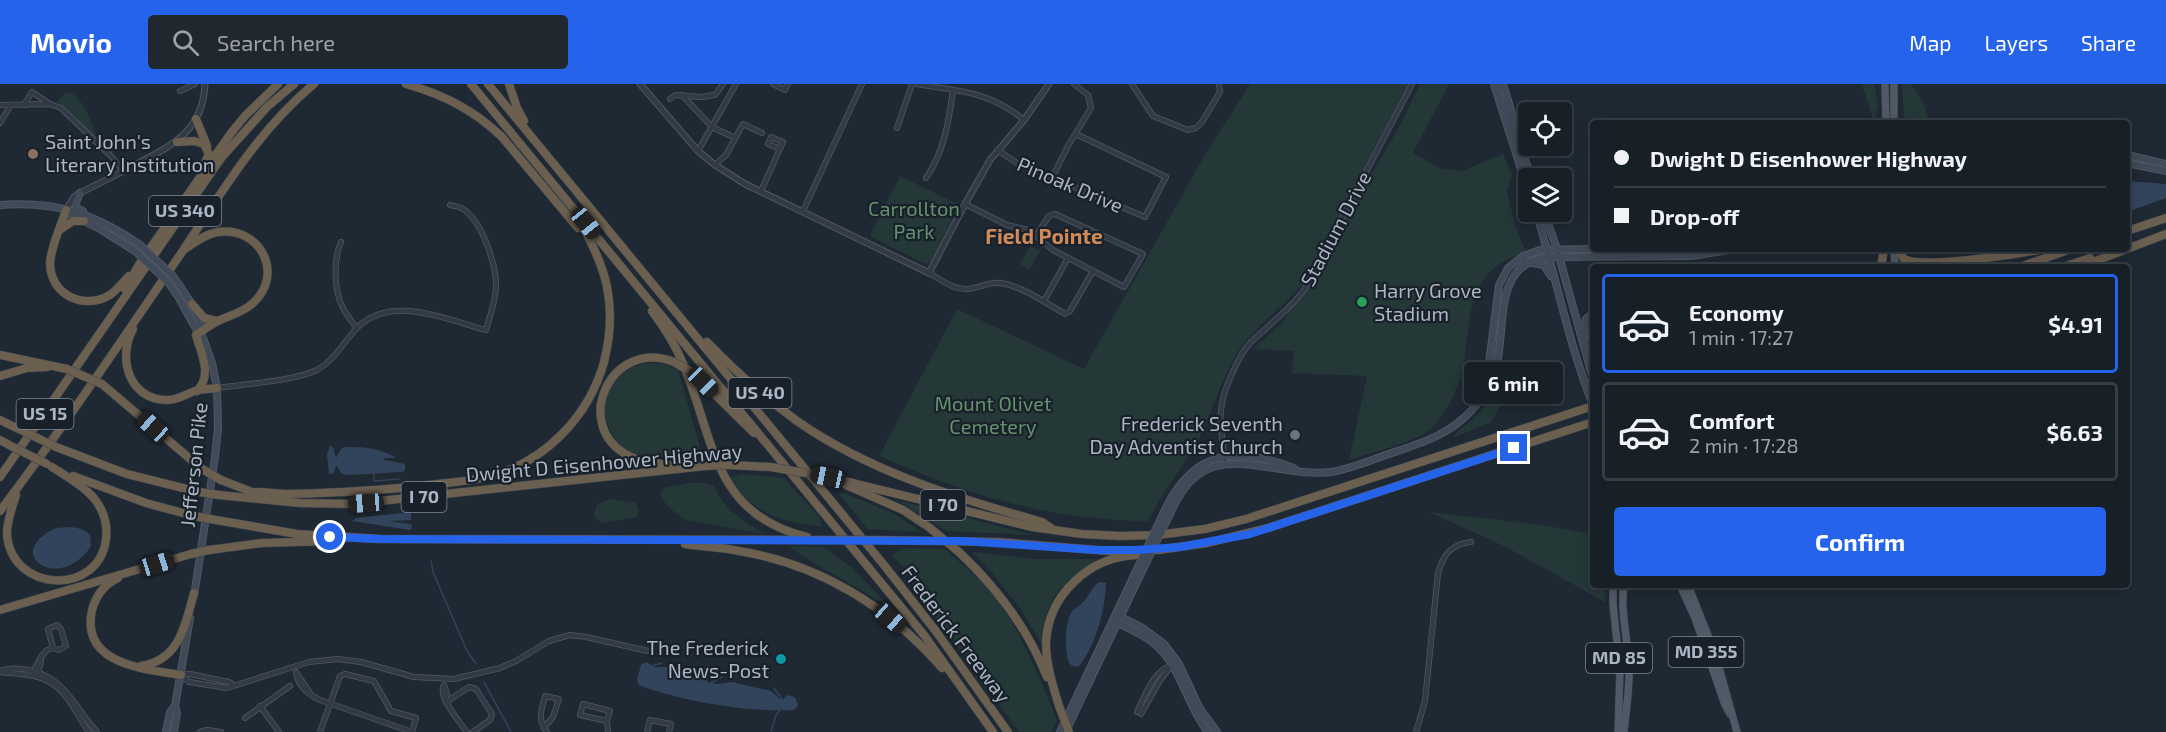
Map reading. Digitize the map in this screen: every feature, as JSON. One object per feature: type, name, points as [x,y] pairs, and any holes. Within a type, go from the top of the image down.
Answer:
[{"type":"highway","name":"US 15","points":[[0,477],[89,350],[141,263],[238,125],[270,91],[280,84]]},
{"type":"highway","name":"US 340","points":[[89,350],[222,157],[267,107],[294,84]]},
{"type":"highway","points":[[296,101],[314,84]]},
{"type":"highway","name":"US 15","points":[[0,512],[256,144],[296,101],[321,84]]},
{"type":"highway","points":[[406,84],[435,93],[464,106],[477,114],[502,137],[583,235],[599,265],[610,302]]},
{"type":"highway","name":"Frederick Freeway","points":[[471,84],[924,635],[974,705]]},
{"type":"highway","name":"Frederick Freeway","points":[[488,84],[891,574],[935,630],[1008,732]]},
{"type":"highway","points":[[509,84],[517,108],[542,148]]},
{"type":"highway","points":[[193,189],[207,159],[208,148],[196,119]]},
{"type":"highway","points":[[177,142],[200,141],[208,148]]},
{"type":"highway","points":[[256,492],[288,494],[364,491],[468,481],[493,476],[527,461],[552,444],[569,427],[590,396],[602,369],[607,346],[610,302],[599,258],[577,219],[573,207]]},
{"type":"highway","points":[[66,210],[50,265],[53,280],[62,292],[68,296],[93,301],[109,295],[141,263]]},
{"type":"highway","points":[[2130,230],[2166,218]]},
{"type":"highway","points":[[59,230],[73,221],[84,221]]},
{"type":"highway","points":[[182,252],[208,235],[234,232],[253,241],[264,255],[267,280],[258,298],[244,310],[217,321],[196,335],[206,372],[205,381],[197,391]]},
{"type":"highway","points":[[2130,245],[2166,234]]},
{"type":"highway","points":[[2130,248],[2166,234]]},
{"type":"highway","name":"US 40","points":[[600,240],[658,319],[674,345],[719,467],[737,497],[753,513],[773,526],[800,536],[834,540]]},
{"type":"highway","points":[[1898,252],[1909,262],[1957,260],[2020,252]]},
{"type":"highway","points":[[2028,264],[2062,252]]},
{"type":"highway","points":[[2072,264],[2109,252]]},
{"type":"highway","points":[[2088,264],[2119,252]]},
{"type":"highway","points":[[1946,264],[1957,260]]},
{"type":"highway","points":[[148,301],[127,342],[125,363],[130,379],[141,391],[157,399],[175,399],[197,391],[217,388]]},
{"type":"highway","points":[[192,304],[204,318],[217,321]]},
{"type":"highway","name":"US 40","points":[[675,309],[751,385],[816,433],[905,478],[1042,522],[1057,532]]},
{"type":"highway","points":[[0,355],[67,369],[102,384],[202,469],[221,480],[260,495],[321,504]]},
{"type":"highway","points":[[684,468],[638,460],[624,453],[606,433],[600,412],[601,402],[611,377],[623,366],[648,357],[664,358],[693,373],[799,481]]},
{"type":"highway","points":[[0,376],[27,369],[58,367]]},
{"type":"highway","name":"I 70","points":[[828,477],[1057,532],[1120,536],[1179,532],[1224,525],[1590,407]]},
{"type":"highway","name":"Dwight D Eisenhower Highway","points":[[0,420],[56,447],[127,474],[199,492],[269,501],[321,504],[381,502],[705,466],[771,467],[828,477]]},
{"type":"highway","name":"I 70","points":[[0,440],[49,466],[129,497],[194,516],[297,534],[381,539],[975,541],[1083,549],[1136,550],[1180,547],[1250,534],[1590,423]]},
{"type":"highway","points":[[20,485],[7,528],[9,544],[15,559],[27,571],[49,581],[66,580],[81,575],[94,565],[103,551],[107,535],[105,519],[98,503],[91,495],[76,482],[49,466]]},
{"type":"highway","points":[[828,477],[903,510],[930,528],[960,553],[989,582],[1019,623],[1040,659],[1068,732]]},
{"type":"highway","points":[[1059,706],[1048,666],[1047,634],[1058,603],[1071,585],[1100,564],[1120,557],[1181,551],[1250,534]]},
{"type":"highway","points":[[0,610],[209,550],[262,543],[381,539]]},
{"type":"highway","points":[[653,540],[760,555],[796,566],[832,581],[873,605],[907,632],[937,662],[974,705],[993,732]]},
{"type":"highway","points":[[142,568],[107,585],[97,598],[92,614],[95,638],[103,651],[115,661],[181,675]]},
{"type":"highway","points":[[136,667],[160,661],[176,647],[183,633],[194,593]]},
{"type":"main road","points":[[1495,84],[1518,139]]},
{"type":"main road","points":[[1495,84],[1521,168]]},
{"type":"main road","points":[[1503,84],[1518,136]]},
{"type":"main road","points":[[1885,84],[1890,120]]},
{"type":"main road","points":[[1890,120],[1894,84]]},
{"type":"main road","points":[[2130,156],[2166,164]]},
{"type":"main road","points":[[2130,164],[2166,171]]},
{"type":"main road","points":[[80,193],[75,201],[76,207],[102,219],[107,224]]},
{"type":"main road","name":"Jefferson Pike","points":[[0,205],[34,205],[71,209],[107,224],[139,244],[172,276],[192,304],[202,326],[201,332],[212,363],[217,388],[218,428],[175,706]]},
{"type":"main road","name":"Jefferson Pike","points":[[66,210],[70,215],[121,241],[135,251],[168,282],[196,329],[201,332]]},
{"type":"main road","points":[[1539,222],[1575,357],[1590,398]]},
{"type":"main road","points":[[1548,222],[1590,371]]},
{"type":"main road","points":[[1486,388],[1498,291],[1503,276],[1515,261],[1540,250],[1590,249]]},
{"type":"main road","points":[[1650,256],[1654,252]]},
{"type":"main road","points":[[1068,732],[1166,514],[1173,492],[1200,465],[1246,456],[1260,458],[1296,470],[1315,473],[1336,471],[1430,440],[1463,419],[1492,382],[1497,366],[1510,280],[1519,268],[1550,257],[1692,256],[1716,252]]},
{"type":"main road","points":[[1528,263],[1544,266],[1557,290]]},
{"type":"main road","points":[[1588,365],[1584,327],[1586,319],[1590,316]]},
{"type":"main road","name":"MD 85","points":[[1613,588],[1620,671],[1618,732]]},
{"type":"main road","name":"MD 85","points":[[1624,588],[1624,614],[1630,666],[1629,703],[1624,732]]},
{"type":"main road","name":"MD 355","points":[[1681,588],[1695,618],[1725,705],[1733,719]]},
{"type":"main road","name":"MD 355","points":[[1689,588],[1715,652],[1737,732]]},
{"type":"main road","points":[[1117,619],[1155,644],[1175,664],[1200,709],[1217,732]]},
{"type":"main road","points":[[1060,732],[1117,619]]},
{"type":"main road","points":[[1175,664],[1196,714],[1208,732]]},
{"type":"main road","points":[[166,732],[170,712],[175,706]]},
{"type":"main road","points":[[174,732],[177,713],[175,706]]},
{"type":"street","points":[[180,91],[195,84]]},
{"type":"street","points":[[66,210],[74,197],[80,193],[177,142],[196,119],[205,84]]},
{"type":"street","points":[[640,84],[698,151],[715,165],[745,184],[955,287],[969,289],[1000,283],[1044,301],[1068,314],[1093,271]]},
{"type":"street","points":[[670,99],[675,95],[701,97],[715,95],[723,84]]},
{"type":"street","points":[[698,151],[736,84]]},
{"type":"street","points":[[773,84],[785,90],[788,84]]},
{"type":"street","points":[[803,211],[862,84]]},
{"type":"street","points":[[897,128],[914,84],[987,97],[1004,104],[1024,120]]},
{"type":"street","points":[[929,273],[965,204],[997,150],[1024,120],[1049,84]]},
{"type":"street","points":[[1052,178],[1090,108],[1088,95],[1074,84]]},
{"type":"street","points":[[1132,84],[1153,116],[1188,130],[1196,128],[1202,122],[1220,91],[1219,84]]},
{"type":"street","name":"Stadium Drive","points":[[1225,459],[1220,426],[1221,403],[1226,386],[1239,359],[1251,343],[1304,290],[1412,84]]},
{"type":"street","points":[[926,178],[933,168],[949,127],[953,90]]},
{"type":"street","points":[[24,105],[32,92],[50,104],[61,108],[113,158],[123,171]]},
{"type":"street","points":[[682,95],[712,127],[735,138]]},
{"type":"street","points":[[0,105],[50,104]]},
{"type":"street","points":[[0,123],[11,105]]},
{"type":"street","points":[[715,165],[726,155],[743,124],[762,133]]},
{"type":"street","name":"Pinoak Drive","points":[[997,150],[1017,163],[1145,217],[1166,177],[1076,134]]},
{"type":"street","points":[[760,191],[780,149]]},
{"type":"street","points":[[965,204],[1006,225],[1027,229],[1053,250],[1124,287],[1143,254],[1055,214],[1049,216],[1036,236]]},
{"type":"street","points":[[217,388],[297,376],[316,370],[332,358],[357,328],[372,318],[399,311],[425,314],[486,330],[495,295],[495,267],[484,239],[469,214],[462,208],[450,205]]},
{"type":"street","points":[[341,242],[336,254],[339,298],[344,310],[357,328]]},
{"type":"street","points":[[1044,301],[1068,258]]},
{"type":"street","points":[[1416,732],[1425,701],[1438,573],[1442,559],[1455,546],[1471,542]]},
{"type":"street","points":[[36,674],[41,662],[40,657],[47,650],[53,648],[59,650],[66,646],[61,629],[57,625],[48,629],[53,648]]},
{"type":"street","points":[[181,675],[189,682],[227,688],[318,661],[347,660],[444,682],[500,668],[549,641],[563,636],[586,637],[648,651]]},
{"type":"street","points":[[1139,713],[1159,682],[1175,664]]},
{"type":"street","points":[[0,672],[12,668],[56,682],[67,691],[97,732]]},
{"type":"street","points":[[295,669],[310,693],[320,700],[330,704],[412,732],[416,718],[391,711],[372,679],[345,674],[341,675],[330,704],[320,732]]},
{"type":"street","points":[[36,674],[68,699],[87,731],[92,726]]},
{"type":"street","points":[[444,682],[446,701],[464,731]]},
{"type":"street","points":[[245,718],[290,686]]},
{"type":"street","points":[[446,701],[469,687],[476,689],[492,717],[473,732]]},
{"type":"street","points":[[545,696],[558,699],[554,717],[545,730],[540,717],[545,696]]},
{"type":"street","points":[[607,721],[580,715],[583,705],[610,711],[607,721],[608,732]]},
{"type":"street","points":[[260,706],[279,732]]},
{"type":"street","points":[[647,732],[650,720],[670,724],[669,732]]},
{"type":"street","points":[[200,732],[207,730],[221,732]]},
{"type":"green space","name":"Mount Olivet Cemetery","points":[[1250,84],[1408,84],[1306,280],[1242,346],[1229,368],[1199,438],[1148,521],[1111,520],[1043,511],[978,494],[879,456],[957,309],[1084,369],[1206,153]]},
{"type":"green space","points":[[1420,84],[1449,84],[1413,153],[1442,169],[1462,171],[1503,154],[1512,175],[1507,191],[1516,228],[1526,252],[1505,261],[1481,284],[1470,315],[1463,368],[1458,385],[1442,416],[1431,429],[1392,447],[1349,460],[1367,376],[1292,373],[1294,351],[1253,349],[1282,323],[1397,131]]},
{"type":"green space","points":[[1862,84],[1874,84],[1878,103],[1873,120]]},
{"type":"green space","points":[[1902,84],[1910,84],[1923,104],[1928,118],[1912,120],[1904,117]]},
{"type":"green space","points":[[70,92],[87,112],[95,137],[57,102],[65,93]]},
{"type":"green space","name":"Carrollton Park","points":[[900,176],[959,205],[931,262],[925,264],[870,236]]},
{"type":"green space","points":[[1030,246],[1040,251],[1029,270],[1020,264]]},
{"type":"green space","points":[[650,363],[664,364],[678,370],[699,443],[699,454],[647,456],[630,452],[617,442],[609,428],[605,405],[612,385],[627,370]]},
{"type":"green space","points":[[1506,368],[1510,375],[1501,392],[1501,405],[1491,422],[1453,438],[1482,409]]},
{"type":"green space","points":[[741,474],[784,478],[820,518],[822,527],[781,519],[759,508],[748,500],[730,478]]},
{"type":"green space","points":[[689,483],[714,486],[729,508],[764,534],[685,520],[667,506],[660,494],[664,488]]},
{"type":"green space","points":[[839,493],[893,513],[922,532],[867,529]]},
{"type":"green space","points":[[610,499],[636,503],[639,512],[637,517],[602,523],[595,518],[597,504]]},
{"type":"green space","points":[[897,500],[1034,535],[946,531]]},
{"type":"green space","points":[[1429,512],[1542,525],[1590,533],[1590,588],[1605,588],[1605,602],[1506,547]]},
{"type":"green space","points":[[788,546],[823,547],[851,567],[892,609],[813,562]]},
{"type":"green space","points":[[904,548],[945,549],[979,579],[996,599],[1017,631],[1042,684],[1057,720],[1052,732],[1019,732],[912,584],[905,568],[892,556]]},
{"type":"green space","points":[[972,552],[1036,559],[1099,559],[1074,576],[1057,593],[1046,615],[1042,645],[1020,608]]},
{"type":"water","points":[[2130,181],[2166,184],[2166,198],[2130,211]]},
{"type":"water","points":[[330,446],[333,447],[336,458],[344,447],[377,450],[396,458],[385,458],[384,460],[405,464],[405,470],[403,472],[348,475],[342,474],[336,465],[334,473],[329,474],[327,455]]},
{"type":"water","points":[[409,511],[411,520],[388,521],[411,524],[410,530],[352,521],[356,518]]},
{"type":"water","points":[[70,527],[83,530],[90,535],[91,546],[78,560],[65,567],[52,568],[41,565],[34,558],[33,549],[40,538],[56,528]]},
{"type":"water","points":[[1099,582],[1106,583],[1098,627],[1090,650],[1078,667],[1073,666],[1068,660],[1066,646],[1069,617]]},
{"type":"water","points":[[646,662],[654,667],[666,667],[708,677],[707,682],[718,684],[732,682],[771,691],[780,699],[784,699],[786,695],[795,697],[798,705],[794,710],[776,710],[715,705],[656,691],[639,685],[637,680],[641,665]]},
{"type":"waterway","points":[[374,473],[374,481],[399,479]]},
{"type":"waterway","points":[[431,561],[433,572],[467,651],[476,664]]},
{"type":"waterway","points":[[652,666],[662,663]]},
{"type":"waterway","points":[[710,683],[722,677]]},
{"type":"waterway","points":[[484,682],[511,732]]},
{"type":"waterway","points":[[774,688],[782,699]]},
{"type":"waterway","points":[[771,732],[776,715],[780,710]]},
{"type":"place","name":"Saint John's Literary Institution","points":[[33,154]]},
{"type":"place","name":"Harry Grove Stadium","points":[[1362,302]]},
{"type":"place","name":"Frederick Seventh Day Adventist Church","points":[[1295,435]]},
{"type":"place","name":"The Frederick News-Post","points":[[781,659]]},
{"type":"district","name":"Field Pointe","points":[[1044,237]]},
{"type":"route","points":[[330,537],[964,541],[1083,549],[1158,549],[1208,543],[1250,534],[1514,448]]}]
